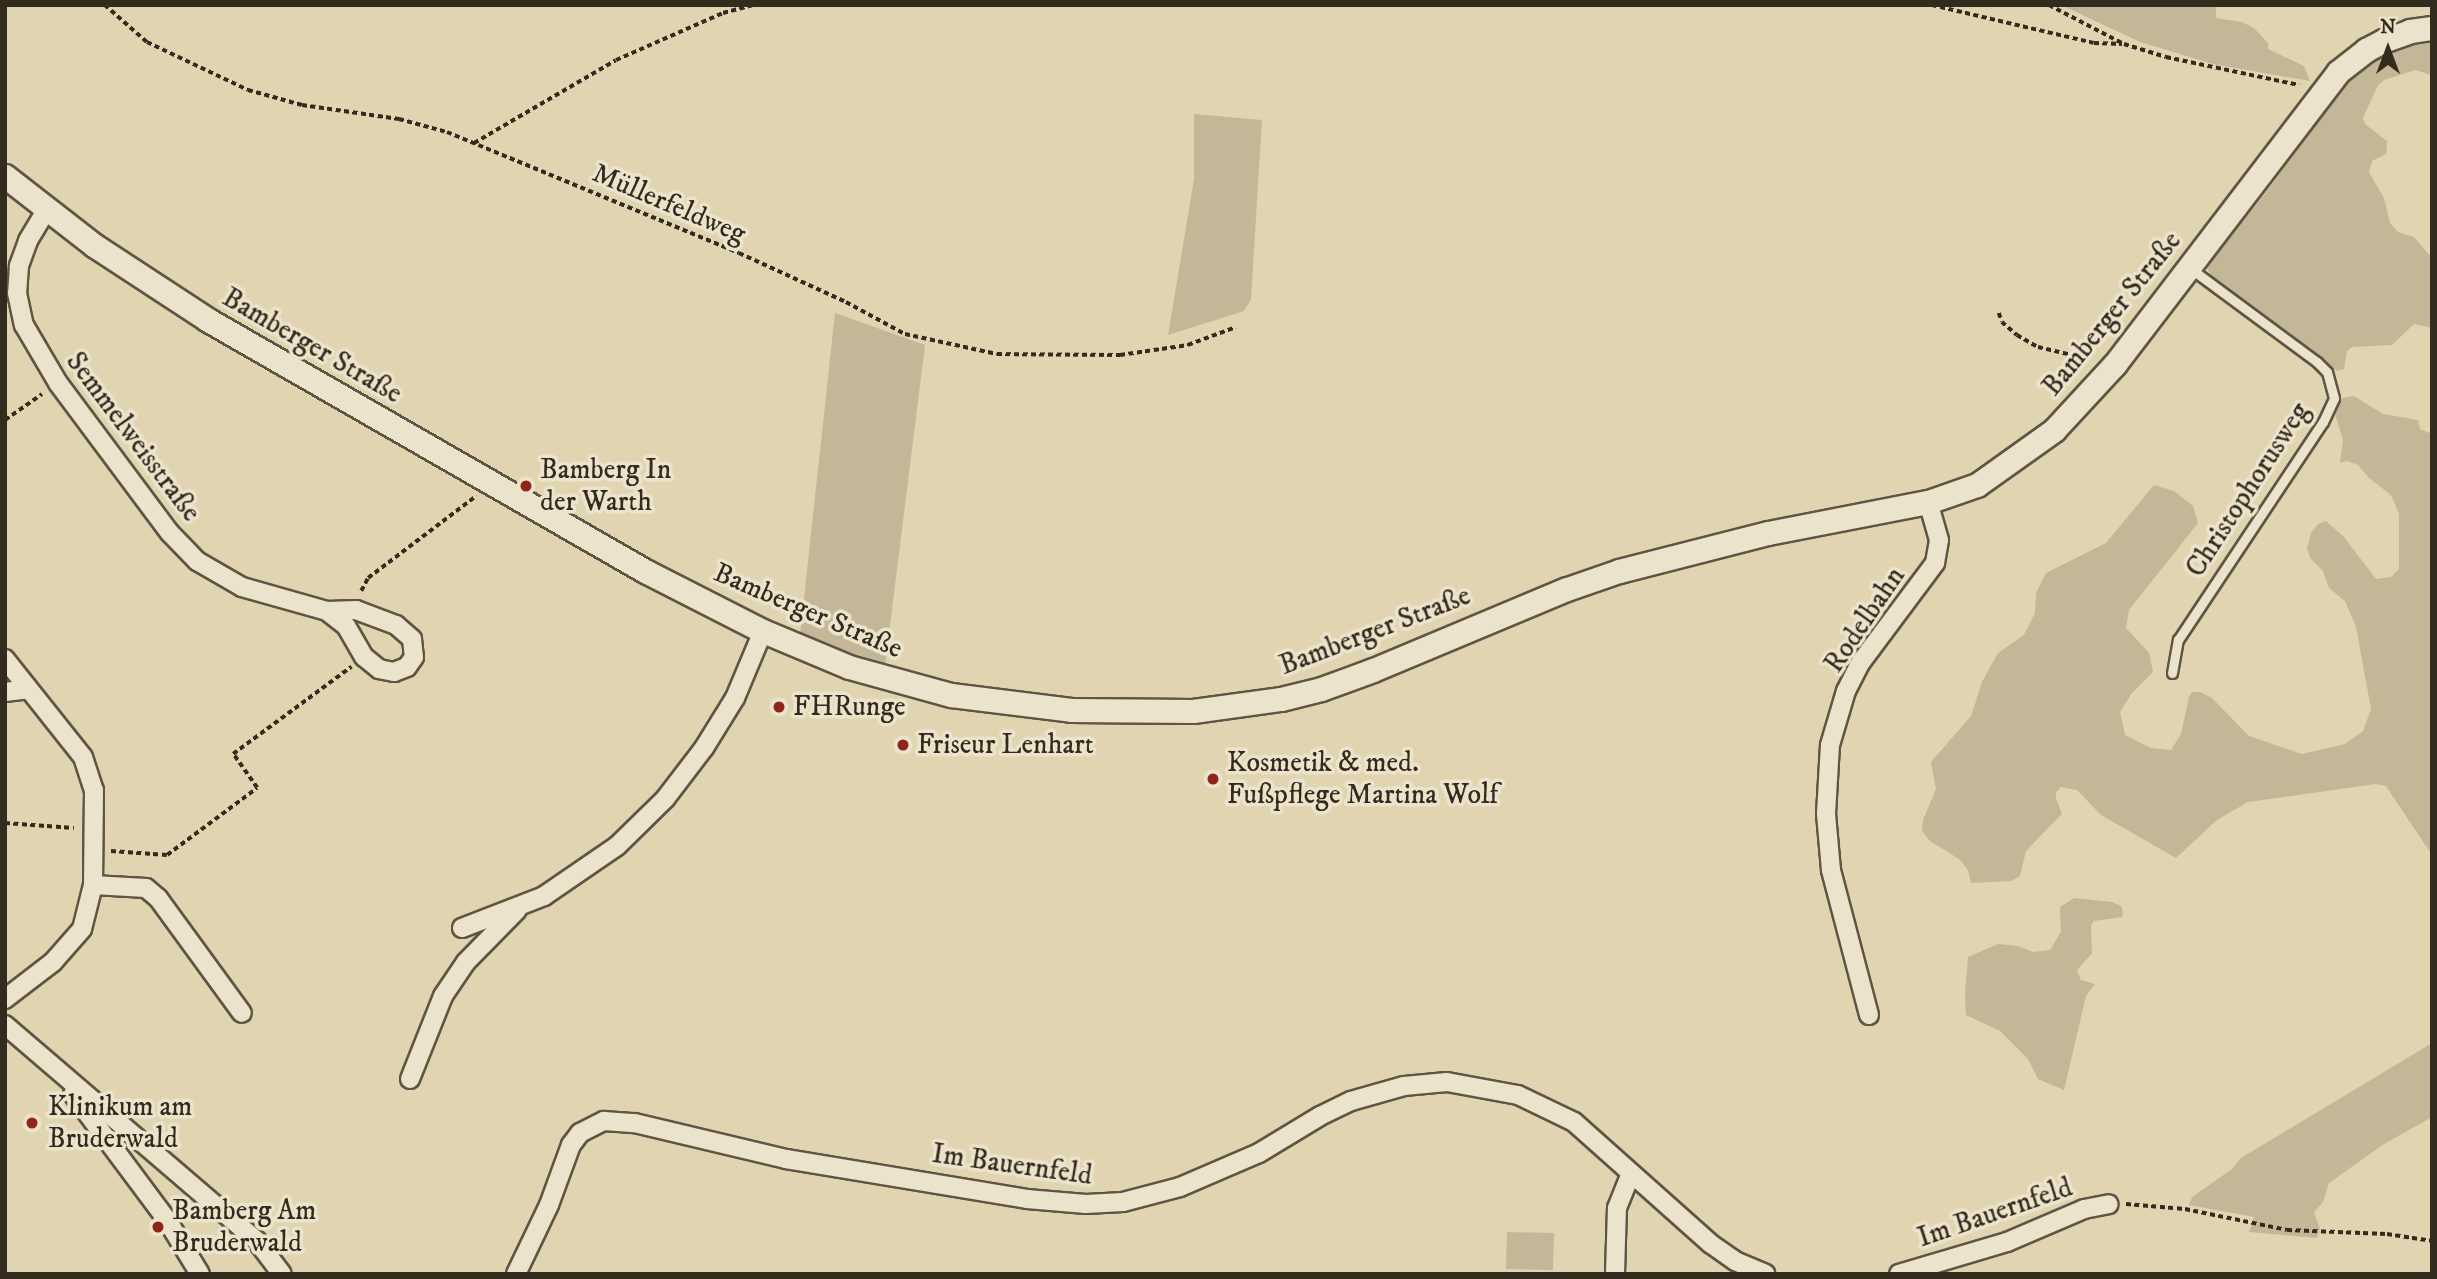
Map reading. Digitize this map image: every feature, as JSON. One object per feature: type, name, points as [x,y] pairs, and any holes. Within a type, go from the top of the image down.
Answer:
[{"type":"street","name":"Bamberger Straße","points":[[5,176],[95,246],[208,320],[645,571],[763,631],[849,667],[951,695],[1071,710],[1193,712],[1269,701],[1321,689],[1567,589],[1619,571],[1768,533],[1928,502],[1977,485],[2054,430],[2115,364],[2339,72],[2366,50],[2397,35],[2432,28]]},
{"type":"street","name":"Semmelweisstraße","points":[[47,209],[28,241],[19,265],[18,293],[24,326],[58,383],[170,533],[197,561],[243,587],[327,611],[356,610],[396,625],[412,639],[414,657],[407,667],[394,672],[379,669],[363,657],[346,626],[327,611]]},
{"type":"street","name":"Rodelbahn","points":[[1869,1016],[1831,870],[1826,814],[1830,745],[1846,691],[1861,662],[1935,563],[1939,540],[1928,502]]},
{"type":"street","points":[[462,928],[544,896],[617,846],[665,799],[704,748],[735,698],[763,631]]},
{"type":"street","points":[[5,659],[83,757],[94,790],[93,884],[82,929],[53,962],[5,999]]},
{"type":"street","points":[[5,692],[28,689]]},
{"type":"street","points":[[93,884],[146,888],[158,898],[242,1013]]},
{"type":"street","points":[[410,1079],[443,996],[466,962],[524,903]]},
{"type":"street","points":[[5,1025],[257,1241],[282,1274]]},
{"type":"street","points":[[59,1074],[167,1220],[200,1274]]},
{"type":"street","name":"Im Bauernfeld","points":[[516,1274],[548,1205],[571,1145],[580,1133],[604,1121],[635,1123],[786,1158],[1027,1199],[1098,1204],[1157,1195],[1215,1174],[1259,1153],[1320,1116],[1382,1090],[1447,1082],[1495,1089],[1542,1106],[1574,1122],[1712,1244],[1735,1261],[1765,1274]]},
{"type":"street","points":[[1615,1274],[1617,1208],[1631,1174]]},
{"type":"street","name":"Im Bauernfeld","points":[[1899,1274],[2007,1242],[2084,1209],[2109,1204]]},
{"type":"lane","name":"Christophorusweg","points":[[2172,673],[2178,640],[2323,422],[2334,398],[2327,372],[2317,362],[2190,268]]},
{"type":"path","name":"Müllerfeldweg","points":[[105,5],[147,42],[248,90],[327,110],[423,124],[682,228],[846,302],[905,334],[998,354],[1120,355],[1188,345],[1236,327]]},
{"type":"path","points":[[474,143],[616,60],[723,13],[752,5]]},
{"type":"path","points":[[1932,5],[2094,43],[2124,44]]},
{"type":"path","points":[[2049,5],[2058,7],[2124,44],[2188,64],[2282,80],[2321,94]]},
{"type":"path","points":[[1999,313],[2002,322],[2017,335],[2038,347],[2115,364]]},
{"type":"path","points":[[5,420],[58,383]]},
{"type":"path","points":[[361,588],[368,578],[469,504],[489,482]]},
{"type":"path","points":[[93,849],[167,855],[257,788],[233,754],[333,680]]},
{"type":"path","points":[[5,824],[93,829]]},
{"type":"path","points":[[2109,1204],[2168,1206],[2287,1230],[2387,1234],[2432,1241]]},
{"type":"shaded area","points":[[2061,5],[2216,5],[2216,18],[2242,22],[2254,28],[2268,43],[2268,49],[2304,66],[2310,81],[2213,64],[2140,42]]},
{"type":"shaded area","points":[[2432,35],[2432,75],[2415,70],[2384,80],[2378,85],[2363,118],[2365,124],[2387,141],[2386,154],[2372,161],[2369,172],[2384,198],[2390,223],[2398,232],[2414,237],[2432,258],[2432,328],[2414,324],[2392,345],[2352,347],[2347,351],[2344,369],[2337,371],[2212,278],[2206,266],[2261,199],[2322,117],[2332,94],[2354,74],[2379,59]]},
{"type":"shaded area","points":[[1194,114],[1262,120],[1251,299],[1244,311],[1168,335],[1194,179]]},
{"type":"shaded area","points":[[835,313],[925,345],[885,665],[800,635]]},
{"type":"shaded area","points":[[2354,396],[2383,414],[2418,420],[2420,429],[2432,434],[2432,855],[2386,786],[2376,784],[2248,802],[2217,820],[2176,858],[2101,815],[2077,790],[2061,787],[2056,792],[2056,798],[2062,814],[2026,851],[2020,876],[2011,881],[1971,883],[1968,870],[1959,859],[1930,841],[1922,831],[1923,820],[1936,789],[1931,762],[1971,716],[1982,682],[1998,653],[2024,635],[2035,613],[2036,593],[2046,573],[2106,543],[2154,485],[2174,491],[2193,506],[2198,523],[2129,610],[2126,628],[2149,653],[2153,672],[2132,693],[2120,712],[2125,735],[2151,748],[2171,750],[2181,734],[2192,692],[2200,692],[2212,698],[2249,736],[2302,754],[2345,744],[2363,731],[2371,709],[2356,627],[2345,601],[2329,588],[2323,571],[2310,558],[2307,548],[2311,533],[2318,524],[2326,521],[2344,537],[2376,579],[2391,577],[2399,569],[2399,514],[2391,495],[2369,478],[2358,465],[2347,461],[2340,463],[2343,440],[2335,414],[2342,398]]},
{"type":"shaded area","points":[[2074,898],[2112,902],[2121,906],[2123,911],[2122,917],[2094,921],[2091,926],[2092,953],[2077,970],[2081,980],[2095,984],[2086,996],[2064,1090],[2038,1079],[2028,1059],[2000,1031],[1966,1015],[1965,993],[1968,957],[1998,944],[2018,946],[2033,952],[2050,950],[2061,932],[2060,907]]},
{"type":"shaded area","points":[[2432,1043],[2432,1117],[2384,1144],[2329,1183],[2323,1202],[2314,1212],[2320,1229],[2317,1238],[2249,1232],[2254,1217],[2189,1205],[2192,1197],[2232,1169],[2241,1158]]},
{"type":"shaded area","points":[[1507,1232],[1554,1233],[1553,1270],[1506,1269]]},
{"type":"place","name":"Bamberg In der Warth","points":[[526,486]]},
{"type":"place","name":"FHRunge","points":[[779,707]]},
{"type":"place","name":"Friseur Lenhart","points":[[903,745]]},
{"type":"place","name":"Kosmetik & med. Fußpflege Martina Wolf","points":[[1213,779]]},
{"type":"place","name":"Klinikum am Bruderwald","points":[[32,1123]]},
{"type":"place","name":"Bamberg Am Bruderwald","points":[[158,1227]]}]
